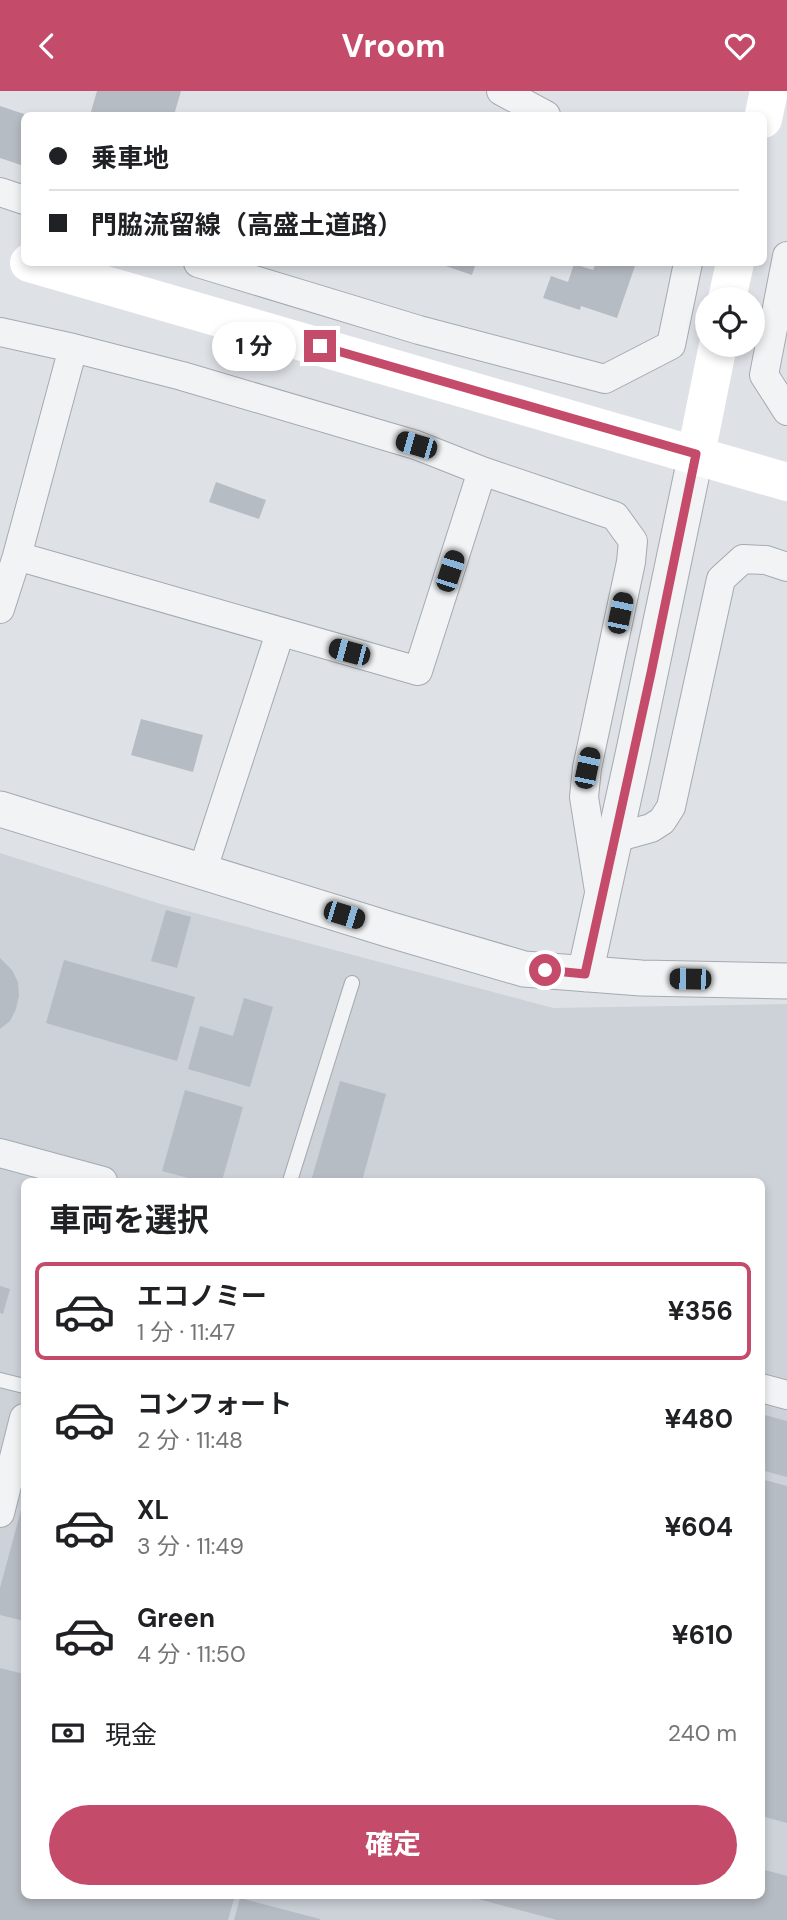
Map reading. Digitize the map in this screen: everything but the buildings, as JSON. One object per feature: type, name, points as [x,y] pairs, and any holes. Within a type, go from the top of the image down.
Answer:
[{"type":"main road","points":[[0,254],[21,260]]},
{"type":"main road","points":[[41,266],[787,482]]},
{"type":"main road","points":[[729,287],[733,266]]},
{"type":"main road","points":[[696,454],[716,357]]},
{"type":"street","points":[[501,91],[540,112]]},
{"type":"street","points":[[0,192],[21,199]]},
{"type":"street","points":[[787,257],[764,375],[787,411]]},
{"type":"street","points":[[208,266],[419,330],[605,379],[671,345],[687,266]]},
{"type":"street","points":[[0,332],[182,376],[416,445],[482,471],[615,516],[633,541],[631,562],[587,768],[584,797],[601,904]]},
{"type":"street","points":[[0,608],[17,557],[73,348]]},
{"type":"street","points":[[585,974],[696,454]]},
{"type":"street","points":[[17,557],[418,671],[482,471]]},
{"type":"street","points":[[615,838],[651,828],[662,821],[670,807],[721,579],[743,559],[766,560],[787,566]]},
{"type":"street","points":[[202,871],[280,633]]},
{"type":"street","points":[[0,809],[524,968],[641,978],[787,981]]},
{"type":"street","points":[[0,1153],[85,1178]]},
{"type":"street","points":[[765,1389],[787,1395]]},
{"type":"street","points":[[0,1513],[21,1430]]},
{"type":"lane","points":[[291,1178],[352,983]]},
{"type":"lane","points":[[0,1380],[21,1385]]},
{"type":"shaded area","points":[[0,853],[161,904],[553,1008],[787,1004],[787,1920],[0,1920]]},
{"type":"route","points":[[320,346],[696,454],[585,974],[545,970]]}]
